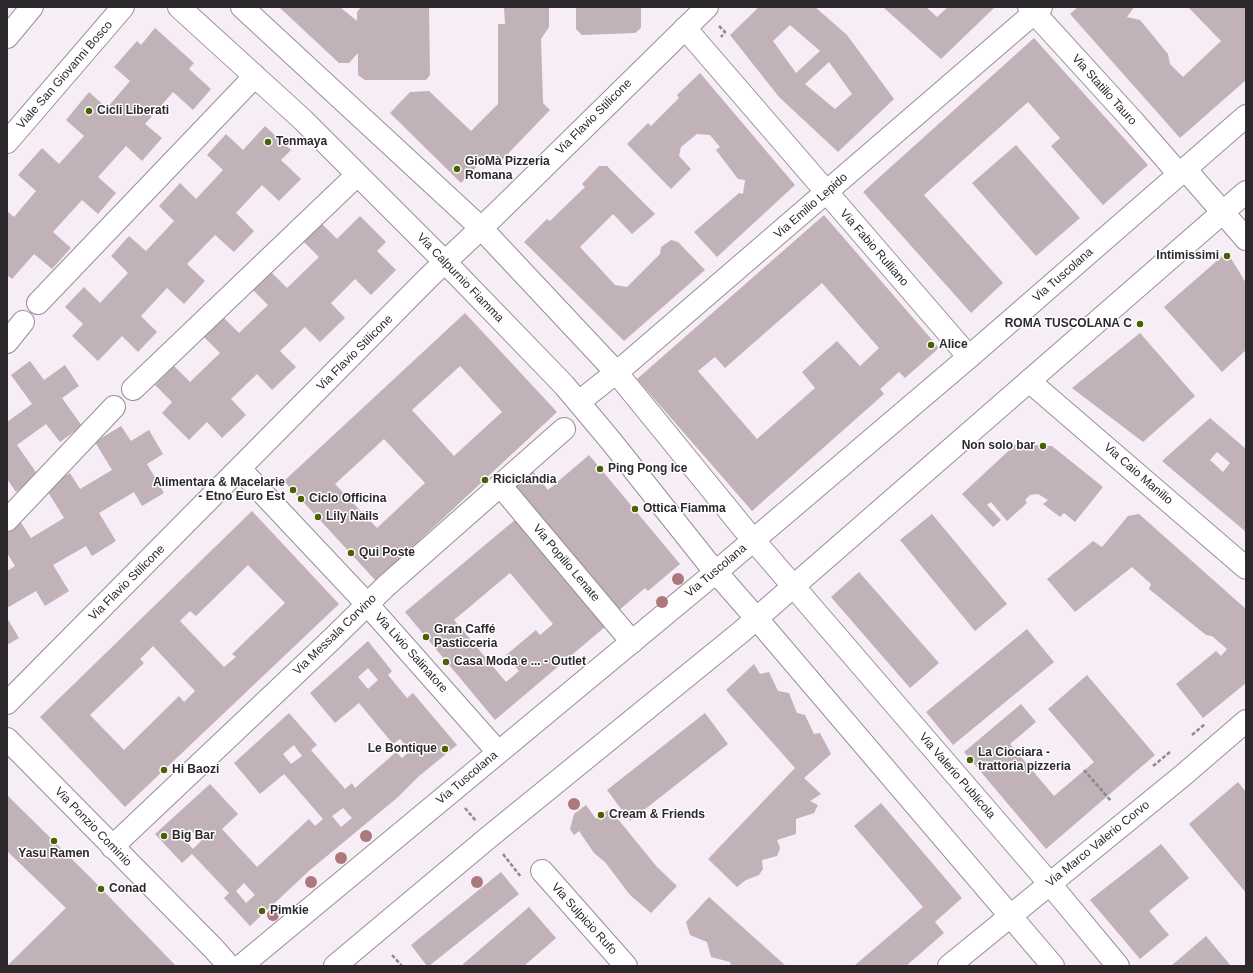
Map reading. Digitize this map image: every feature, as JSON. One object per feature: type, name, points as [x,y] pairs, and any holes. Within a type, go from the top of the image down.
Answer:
[{"type":"street","points":[[7,36],[32,7]]},
{"type":"street","name":"Viale San Giovanni Bosco","points":[[7,142],[123,7]]},
{"type":"street","name":"Via Calpurnio Fiamma","points":[[179,7],[303,120],[445,262],[579,402],[716,572],[757,619]]},
{"type":"street","points":[[242,7],[481,228],[616,372],[753,540]]},
{"type":"street","name":"Via Statilio Tauro","points":[[1034,9],[1132,120],[1182,171]]},
{"type":"street","name":"Via Emilio Lepido","points":[[579,402],[826,192],[1034,9]]},
{"type":"street","name":"Via Flavio Stilicone","points":[[7,703],[429,277],[685,28],[712,15]]},
{"type":"street","name":"Via Fabio Rulliano","points":[[685,28],[969,357]]},
{"type":"street","points":[[38,303],[255,76]]},
{"type":"street","name":"Via Tuscolana","points":[[241,966],[716,572],[969,357],[1246,116]]},
{"type":"street","points":[[1182,171],[1246,239]]},
{"type":"street","points":[[133,389],[358,175]]},
{"type":"street","points":[[335,966],[489,837],[757,619],[1246,192]]},
{"type":"street","points":[[7,342],[23,322]]},
{"type":"street","name":"Via Caio Manilio","points":[[1030,381],[1246,568]]},
{"type":"street","points":[[7,520],[114,407]]},
{"type":"street","name":"Via Messala Corvino","points":[[112,847],[412,562],[564,429]]},
{"type":"street","name":"Via Livio Salinatore","points":[[240,469],[367,604],[498,752]]},
{"type":"street","name":"Via Popilio Lenate","points":[[500,485],[632,642]]},
{"type":"street","name":"Via Valerio Publicola","points":[[753,540],[1050,884],[1118,966]]},
{"type":"street","points":[[757,619],[1053,966]]},
{"type":"street","name":"Via Marco Valerio Corvo","points":[[949,966],[1181,777],[1246,721]]},
{"type":"street","name":"Via Ponzio Cominio","points":[[7,739],[229,966]]},
{"type":"street","name":"Via Sulpicio Rufo","points":[[533,876],[626,966]]},
{"type":"path","points":[[712,15],[725,32],[720,37]]},
{"type":"path","points":[[1192,735],[1205,724]]},
{"type":"path","points":[[1154,766],[1170,752]]},
{"type":"path","points":[[1084,770],[1111,801]]},
{"type":"path","points":[[461,803],[480,826]]},
{"type":"path","points":[[504,854],[533,876]]},
{"type":"path","points":[[392,955],[402,966]]},
{"type":"building","points":[[279,7],[340,7],[357,21],[357,12],[361,7],[428,7],[430,75],[426,80],[365,80],[358,75],[358,53],[349,63],[339,63]]},
{"type":"building","points":[[504,7],[549,7],[549,27],[541,39],[543,103],[550,110],[499,163],[488,155],[461,183],[390,113],[410,92],[429,91],[471,131],[498,104],[498,24],[505,24]]},
{"type":"building","points":[[576,7],[641,7],[641,28],[635,33],[582,35],[576,29]]},
{"type":"building","points":[[759,7],[815,7],[847,35],[894,99],[838,152],[779,97],[730,35]],"holes":[[[790,25],[820,51],[796,73],[773,41]],[[829,62],[852,94],[835,109],[805,84]]]},
{"type":"building","points":[[883,7],[926,7],[937,17],[948,7],[995,7],[941,59]]},
{"type":"building","points":[[1078,7],[1134,7],[1127,17],[1140,20],[1168,54],[1170,64],[1183,77],[1221,41],[1188,7],[1246,7],[1246,80],[1180,138],[1070,14]]},
{"type":"building","points":[[155,28],[194,63],[189,69],[211,89],[193,110],[173,92],[145,124],[162,138],[142,161],[126,146],[98,177],[116,193],[98,214],[82,200],[53,232],[71,248],[52,269],[34,254],[12,279],[7,275],[7,211],[14,217],[36,191],[18,175],[42,148],[59,164],[84,136],[66,120],[89,92],[107,108],[130,81],[114,67],[137,41],[141,45]]},
{"type":"building","points":[[1034,38],[1148,165],[1103,205],[1051,146],[1060,138],[1028,102],[924,195],[1003,283],[971,313],[863,192]]},
{"type":"building","points":[[700,73],[795,185],[717,257],[694,232],[739,193],[743,194],[745,180],[738,179],[716,150],[720,147],[710,135],[697,134],[681,147],[679,156],[691,169],[671,189],[627,144],[648,123],[651,126],[679,98],[677,95]]},
{"type":"building","points":[[265,126],[291,150],[281,160],[301,179],[279,201],[262,185],[236,213],[254,231],[234,252],[215,235],[187,264],[205,281],[184,304],[167,288],[141,316],[157,332],[138,352],[122,336],[98,361],[72,336],[83,324],[65,307],[84,287],[100,303],[128,273],[111,256],[129,236],[146,251],[174,221],[159,206],[180,183],[196,199],[223,170],[207,155],[226,134],[243,150]]},
{"type":"building","points":[[1016,145],[1080,218],[1036,256],[972,183]]},
{"type":"building","points":[[599,166],[607,166],[655,214],[632,234],[613,214],[580,247],[615,285],[627,287],[660,254],[661,247],[671,240],[678,242],[705,270],[624,341],[524,242],[547,219],[550,221],[585,187],[582,184]]},
{"type":"building","points":[[824,215],[939,348],[905,378],[899,372],[880,389],[884,394],[752,511],[637,379]],"holes":[[[822,283],[879,348],[860,366],[837,341],[802,372],[815,388],[757,439],[698,371],[715,357],[725,368]]]},
{"type":"building","points":[[360,216],[386,242],[377,251],[396,270],[371,295],[355,279],[331,303],[345,318],[320,342],[305,327],[280,351],[296,367],[272,390],[257,374],[231,399],[246,415],[222,438],[207,422],[189,440],[162,413],[172,402],[155,385],[174,366],[190,382],[220,353],[204,337],[224,318],[239,333],[268,305],[253,290],[271,272],[287,288],[319,257],[303,241],[321,223],[337,239]]},
{"type":"building","points":[[1227,252],[1246,283],[1246,350],[1222,372],[1164,307]]},
{"type":"building","points":[[465,313],[557,412],[376,581],[284,481]],"holes":[[[460,366],[502,412],[454,456],[412,410]],[[384,439],[425,483],[377,528],[335,484]]]},
{"type":"building","points":[[1140,333],[1195,396],[1143,442],[1072,388]]},
{"type":"building","points":[[30,361],[44,380],[65,365],[79,386],[62,398],[82,426],[60,442],[46,424],[17,445],[38,475],[16,492],[7,479],[7,422],[32,404],[11,375]]},
{"type":"building","points":[[1210,418],[1246,449],[1246,532],[1162,461]],"holes":[[[1217,452],[1230,463],[1223,472],[1210,460]]]},
{"type":"building","points":[[121,426],[131,441],[149,430],[163,454],[147,464],[164,493],[142,506],[134,492],[99,513],[116,541],[92,556],[86,546],[53,565],[69,591],[45,606],[36,591],[7,608],[7,571],[15,566],[7,553],[7,529],[20,521],[31,538],[64,518],[45,487],[70,473],[80,489],[112,470],[95,442]]},
{"type":"building","points":[[1016,444],[1052,446],[1103,487],[1075,522],[1064,513],[1060,517],[1043,504],[1048,500],[1038,494],[1030,495],[1025,500],[1027,503],[1007,521],[991,502],[987,505],[1001,520],[993,527],[962,494]]},
{"type":"building","points":[[589,455],[680,564],[648,591],[645,588],[618,611],[513,485],[532,470],[548,490]]},
{"type":"building","points":[[252,511],[339,604],[125,807],[40,717]],"holes":[[[248,565],[285,603],[232,654],[236,657],[224,667],[180,621],[190,611],[196,616]],[[153,646],[195,691],[184,702],[179,696],[124,750],[90,715],[144,663],[140,659]]]},
{"type":"building","points":[[932,514],[1007,604],[975,631],[900,540]]},
{"type":"building","points":[[1139,514],[1246,609],[1246,683],[1203,718],[1176,684],[1216,651],[1221,656],[1227,649],[1212,636],[1206,635],[1149,589],[1151,584],[1132,567],[1075,612],[1047,579],[1093,541],[1102,547],[1128,516]]},
{"type":"building","points":[[516,519],[606,626],[495,720],[405,612]],"holes":[[[510,573],[553,624],[540,635],[536,630],[506,655],[519,671],[506,682],[454,620]]]},
{"type":"building","points":[[859,572],[939,663],[910,688],[831,597]]},
{"type":"building","points":[[7,618],[19,638],[7,645]]},
{"type":"building","points":[[1027,629],[1054,662],[953,745],[926,712]]},
{"type":"building","points":[[368,641],[392,671],[388,675],[407,698],[413,693],[457,745],[418,777],[397,798],[310,870],[250,926],[224,898],[229,893],[192,854],[182,863],[155,834],[210,784],[238,814],[222,829],[257,867],[309,819],[315,826],[323,819],[284,774],[260,794],[234,763],[289,713],[317,745],[311,750],[345,789],[352,783],[355,788],[396,752],[402,758],[410,751],[400,739],[393,744],[359,703],[335,723],[310,693]],"holes":[[[368,668],[378,680],[368,689],[358,677]],[[294,745],[302,756],[291,764],[283,754]],[[343,808],[352,818],[341,827],[332,816]],[[190,829],[201,841],[193,849],[182,837]],[[244,883],[255,895],[246,903],[236,891]]]},
{"type":"building","points":[[754,664],[760,674],[769,672],[778,691],[789,693],[797,713],[805,715],[814,734],[820,733],[831,754],[804,778],[821,794],[810,801],[818,805],[814,813],[796,819],[796,834],[777,840],[780,848],[777,856],[762,860],[763,869],[759,875],[746,880],[737,887],[708,859],[795,768],[726,690]]},
{"type":"building","points":[[1087,675],[1155,755],[1046,849],[964,752],[1021,704],[1036,722],[1010,744],[1054,796],[1094,762],[1048,709]]},
{"type":"building","points":[[705,713],[728,744],[630,821],[607,790]]},
{"type":"building","points":[[1238,782],[1246,792],[1246,893],[1189,824]]},
{"type":"building","points":[[7,795],[91,878],[176,966],[7,966],[66,908],[7,851]]},
{"type":"building","points":[[881,803],[962,898],[935,922],[944,933],[906,966],[854,966],[923,907],[854,826]]},
{"type":"building","points":[[586,805],[596,819],[608,810],[617,818],[657,867],[677,886],[651,913],[630,895],[605,862],[594,853],[579,831],[574,835],[570,829],[574,814]]},
{"type":"building","points":[[1161,844],[1189,878],[1149,911],[1169,935],[1140,959],[1090,900]]},
{"type":"building","points":[[501,872],[519,894],[429,966],[427,966],[411,945]]},
{"type":"building","points":[[709,897],[786,966],[731,966],[730,962],[711,957],[707,942],[690,935],[686,922]]},
{"type":"building","points":[[529,907],[556,938],[524,966],[461,966]]},
{"type":"building","points":[[1206,936],[1231,966],[1171,966]]},
{"type":"place","name":"Cicli Liberati","points":[[89,111]]},
{"type":"place","name":"Tenmaya","points":[[268,142]]},
{"type":"place","name":"GioMà Pizzeria Romana","points":[[457,169]]},
{"type":"place","name":"Intimissimi","points":[[1227,256]]},
{"type":"place","name":"ROMA TUSCOLANA C","points":[[1140,324]]},
{"type":"place","name":"Alice","points":[[931,345]]},
{"type":"place","name":"Non solo bar","points":[[1043,446]]},
{"type":"place","name":"Ping Pong Ice","points":[[600,469]]},
{"type":"place","name":"Riciclandia","points":[[485,480]]},
{"type":"place","name":"Alimentara & Macelarie - Etno Euro Est","points":[[293,490]]},
{"type":"place","name":"Ciclo Officina","points":[[301,499]]},
{"type":"place","name":"Ottica Fiamma","points":[[635,509]]},
{"type":"place","name":"Lily Nails","points":[[318,517]]},
{"type":"place","name":"Qui Poste","points":[[351,553]]},
{"type":"place","name":"Gran Caffé Pasticceria","points":[[426,637]]},
{"type":"place","name":"Casa Moda e ... - Outlet","points":[[446,662]]},
{"type":"place","name":"Le Bontique","points":[[445,749]]},
{"type":"place","name":"La Ciociara - trattoria pizzeria","points":[[970,760]]},
{"type":"place","name":"Hi Baozi","points":[[164,770]]},
{"type":"place","name":"Cream & Friends","points":[[601,815]]},
{"type":"place","name":"Big Bar","points":[[164,836]]},
{"type":"place","name":"Yasu Ramen","points":[[54,841]]},
{"type":"place","name":"Conad","points":[[101,889]]},
{"type":"place","name":"Pimkie","points":[[262,911]]}]
